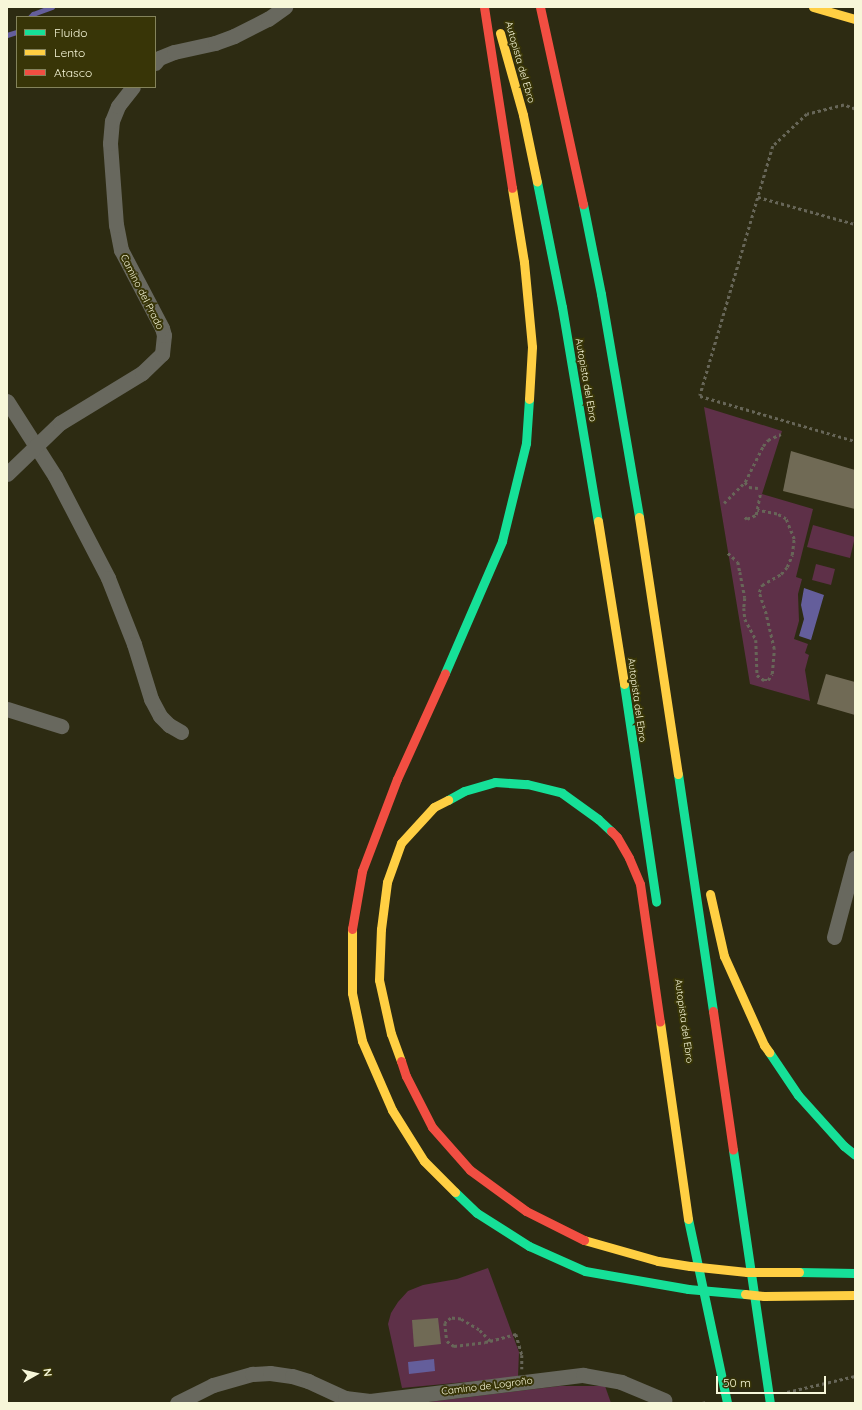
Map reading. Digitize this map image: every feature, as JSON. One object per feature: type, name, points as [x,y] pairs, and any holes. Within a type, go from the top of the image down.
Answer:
[{"type":"highway","points":[[484,7],[524,262],[532,347],[526,443],[502,541],[430,708],[397,779],[362,871],[351,933],[352,993],[362,1041],[392,1110],[424,1161],[477,1213],[529,1246],[585,1271],[653,1283],[726,1293],[802,1296],[855,1295]]},
{"type":"highway","points":[[540,7],[580,184],[634,482],[666,682],[770,1403]]},
{"type":"highway","points":[[813,7],[855,19]]},
{"type":"highway","name":"Autopista del Ebro","points":[[495,14],[523,115],[562,307],[616,629],[657,908]]},
{"type":"highway","points":[[601,294],[624,369]]},
{"type":"highway","points":[[728,1403],[690,1232],[640,884],[629,858],[617,837],[598,819],[562,793],[528,784],[495,782],[464,791],[434,807],[401,843],[387,882],[381,929],[379,980],[391,1034],[406,1076],[432,1127],[470,1170],[526,1211],[589,1242],[658,1261],[720,1270],[799,1273],[855,1273]]},
{"type":"highway","points":[[708,885],[724,956],[764,1045],[798,1095],[844,1146],[855,1155]]},
{"type":"highway","points":[[708,1262],[728,1403]]},
{"type":"street","points":[[156,62],[159,58],[174,52],[215,43],[234,36],[268,19],[285,7]]},
{"type":"street","name":"Camino del Prado","points":[[7,474],[60,423],[142,373],[162,354],[164,344],[162,328],[121,250],[116,225],[110,143],[112,121],[118,106],[132,88]]},
{"type":"street","points":[[7,401],[55,476],[108,578],[134,644],[151,700],[160,716],[169,725],[181,732]]},
{"type":"street","points":[[7,709],[61,726]]},
{"type":"street","points":[[834,938],[855,858]]},
{"type":"street","name":"Camino de Logroño","points":[[177,1403],[195,1393],[231,1379],[252,1374],[270,1373],[292,1376],[308,1381],[344,1398],[370,1401],[583,1374],[621,1382],[664,1400]]},
{"type":"path","points":[[855,109],[844,105],[806,114],[773,146],[700,396],[855,441]]},
{"type":"path","points":[[758,197],[855,224]]},
{"type":"path","points":[[724,503],[745,482],[763,446],[768,440],[780,434]]},
{"type":"path","points":[[745,482],[749,488],[758,488]]},
{"type":"path","points":[[745,517],[747,519],[756,515],[760,494]]},
{"type":"path","points":[[728,553],[738,562],[746,598],[744,608],[746,619],[756,640],[757,676],[764,680],[768,680],[772,674],[774,649],[759,592],[762,585],[781,574],[787,567],[792,555],[794,539],[786,519],[777,514],[757,510]]},
{"type":"path","points":[[490,1341],[479,1330],[461,1319],[451,1318],[445,1323],[446,1341],[454,1346],[490,1341],[516,1334],[522,1355],[522,1372]]},
{"type":"path","points":[[786,1392],[855,1376]]},
{"type":"path","points":[[702,1403],[707,1402]]},
{"type":"shaded area","points":[[704,407],[782,431],[762,494],[813,509],[796,577],[802,579],[798,594],[799,621],[794,639],[808,644],[805,653],[809,655],[805,670],[810,701],[750,684]]},
{"type":"shaded area","points":[[813,525],[855,537],[850,558],[807,547]]},
{"type":"shaded area","points":[[816,564],[835,569],[831,585],[812,580]]},
{"type":"shaded area","points":[[804,588],[824,595],[811,640],[799,636],[804,619],[801,605]]},
{"type":"shaded area","points":[[488,1268],[519,1352],[518,1377],[402,1388],[388,1324],[391,1313],[398,1302],[408,1291],[423,1285],[457,1279]]},
{"type":"shaded area","points":[[434,1359],[435,1371],[409,1374],[408,1362]]},
{"type":"shaded area","points":[[560,1386],[605,1386],[611,1403],[420,1403]]},
{"type":"building","points":[[791,451],[855,470],[855,509],[783,491]]},
{"type":"building","points":[[826,674],[855,682],[855,715],[817,704]]},
{"type":"building","points":[[438,1318],[441,1344],[414,1347],[412,1320]]},
{"type":"waterway","points":[[31,16],[52,7]]},
{"type":"waterway","points":[[7,35],[16,32]]},
{"type":"traffic: fast","points":[[537,182],[562,307],[598,521]]},
{"type":"traffic: fast","points":[[583,204],[601,294],[639,517]]},
{"type":"traffic: fast","points":[[445,673],[502,541],[526,443],[529,399]]},
{"type":"traffic: fast","points":[[624,684],[656,902]]},
{"type":"traffic: fast","points":[[678,774],[713,1011]]},
{"type":"traffic: fast","points":[[448,800],[464,791],[495,782],[527,784],[562,793],[598,819],[611,831]]},
{"type":"traffic: fast","points":[[769,1052],[798,1095],[844,1146],[855,1155]]},
{"type":"traffic: fast","points":[[733,1150],[770,1403]]},
{"type":"traffic: fast","points":[[455,1192],[477,1213],[529,1246],[585,1271],[688,1289],[745,1294]]},
{"type":"traffic: fast","points":[[688,1219],[727,1403]]},
{"type":"traffic: fast","points":[[799,1272],[855,1273]]},
{"type":"traffic: slow","points":[[813,7],[855,19]]},
{"type":"traffic: slow","points":[[500,33],[523,115],[537,182]]},
{"type":"traffic: slow","points":[[512,188],[524,262],[532,347],[529,399]]},
{"type":"traffic: slow","points":[[639,517],[678,774]]},
{"type":"traffic: slow","points":[[598,521],[624,684]]},
{"type":"traffic: slow","points":[[401,1061],[391,1034],[379,980],[381,929],[387,882],[401,843],[434,807],[448,800]]},
{"type":"traffic: slow","points":[[710,894],[724,956],[764,1045],[769,1052]]},
{"type":"traffic: slow","points":[[352,929],[352,993],[362,1041],[392,1110],[424,1161],[455,1192]]},
{"type":"traffic: slow","points":[[660,1022],[688,1219]]},
{"type":"traffic: slow","points":[[584,1240],[658,1261],[690,1266],[747,1272],[799,1272]]},
{"type":"traffic: slow","points":[[745,1294],[764,1296],[855,1295]]},
{"type":"traffic: jam","points":[[484,7],[512,188]]},
{"type":"traffic: jam","points":[[540,7],[583,204]]},
{"type":"traffic: jam","points":[[352,929],[362,871],[397,779],[445,673]]},
{"type":"traffic: jam","points":[[611,831],[617,837],[629,858],[640,884],[660,1022]]},
{"type":"traffic: jam","points":[[713,1011],[733,1150]]},
{"type":"traffic: jam","points":[[401,1061],[406,1076],[432,1127],[470,1170],[526,1211],[584,1240]]}]
